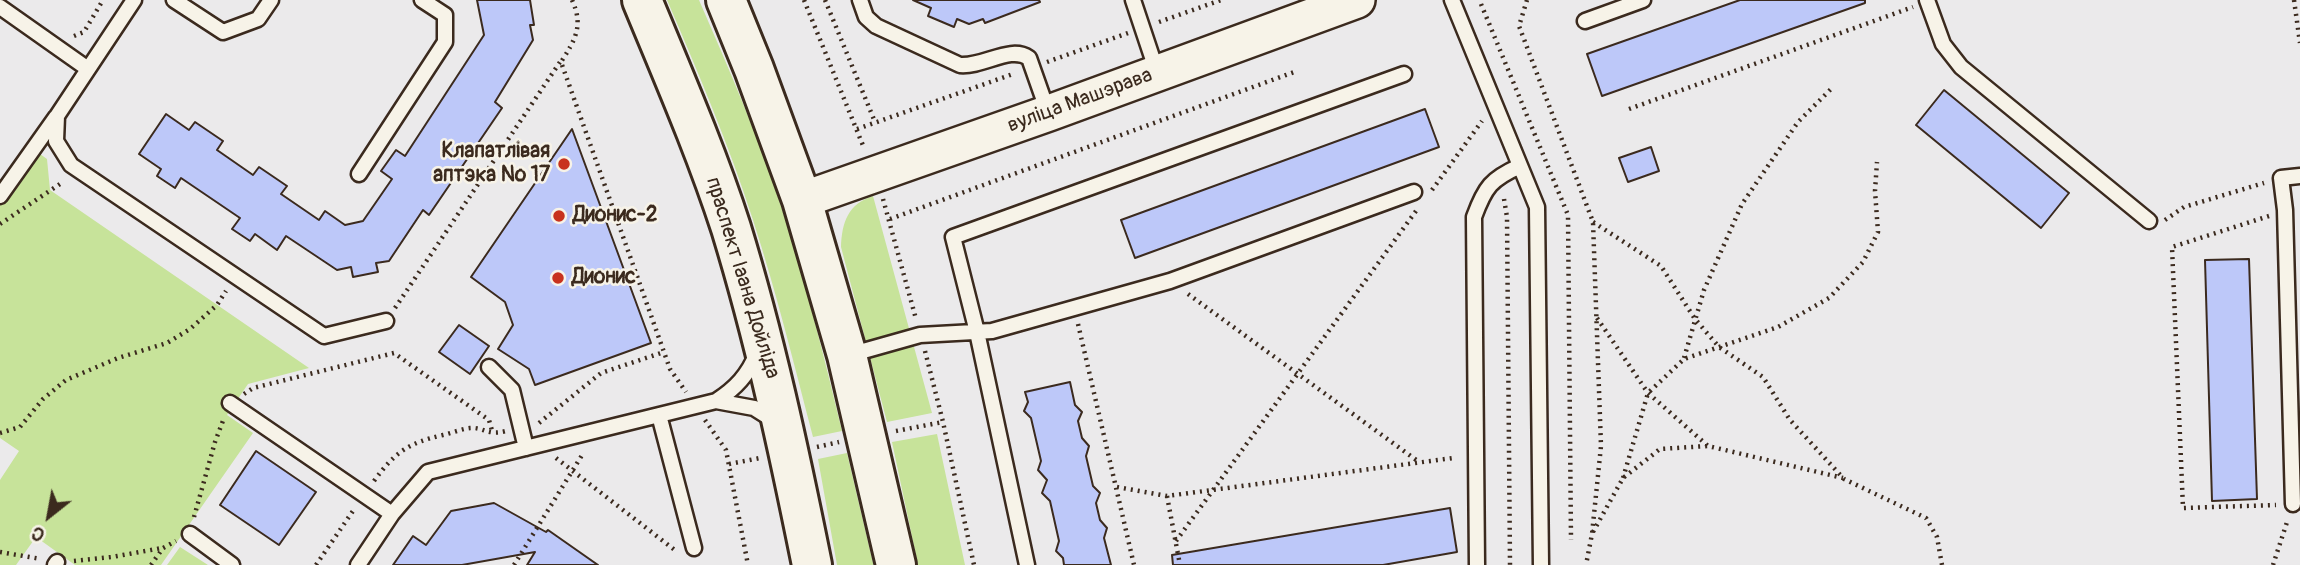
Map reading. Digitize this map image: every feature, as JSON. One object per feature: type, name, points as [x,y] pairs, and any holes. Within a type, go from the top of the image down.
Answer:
[{"type":"main road","name":"праспект Іаана Дойліда","points":[[642,0],[683,97],[730,226],[763,338],[788,442],[812,565]]},
{"type":"main road","points":[[726,0],[802,200],[847,355],[896,565]]},
{"type":"street","name":"вуліца Машэрава","points":[[802,200],[1357,0]]},
{"type":"lane","points":[[0,196],[134,0]]},
{"type":"lane","points":[[174,0],[223,32],[258,19],[271,0]]},
{"type":"lane","points":[[359,174],[445,42],[444,15],[422,0]]},
{"type":"lane","points":[[860,0],[866,17],[876,26],[960,65],[972,66],[1011,53],[1021,53],[1029,58],[1049,113]]},
{"type":"lane","points":[[1133,0],[1157,72]]},
{"type":"lane","points":[[1452,0],[1537,207],[1541,565]]},
{"type":"lane","points":[[1586,21],[1643,0]]},
{"type":"lane","points":[[1927,1],[1942,44],[1961,67],[2149,221]]},
{"type":"lane","points":[[0,7],[88,69]]},
{"type":"lane","points":[[1027,565],[977,332],[953,237],[1405,74]]},
{"type":"lane","points":[[57,116],[56,141],[71,165],[324,336],[386,321]]},
{"type":"lane","points":[[1477,565],[1474,217],[1482,194],[1500,175],[1520,166]]},
{"type":"lane","points":[[2293,504],[2285,210],[2281,178],[2300,176]]},
{"type":"lane","points":[[847,355],[920,335],[992,331],[1170,281],[1420,195]]},
{"type":"lane","points":[[358,565],[392,514],[428,472],[716,401],[733,390],[745,377],[763,338]]},
{"type":"lane","points":[[489,367],[512,390],[532,446]]},
{"type":"lane","points":[[716,401],[754,408],[770,418],[788,442]]},
{"type":"lane","points":[[230,402],[392,514]]},
{"type":"lane","points":[[659,415],[689,552]]},
{"type":"lane","points":[[190,534],[232,565]]},
{"type":"path","points":[[64,34],[79,36],[103,0]]},
{"type":"path","points":[[386,321],[577,37],[577,11],[572,0]]},
{"type":"path","points":[[804,0],[890,219],[943,422],[974,565]]},
{"type":"path","points":[[825,0],[875,122]]},
{"type":"path","points":[[1527,0],[1519,26],[1593,222],[1601,446],[1586,565]]},
{"type":"path","points":[[2294,0],[2300,43]]},
{"type":"path","points":[[1629,109],[1927,1]]},
{"type":"path","points":[[561,62],[670,369],[726,450],[748,565]]},
{"type":"path","points":[[890,219],[1297,71]]},
{"type":"path","points":[[1684,359],[1704,290],[1742,204],[1798,122],[1831,89]]},
{"type":"path","points":[[1420,195],[1494,104]]},
{"type":"path","points":[[1592,534],[1623,478],[1648,393],[1684,359],[1778,327],[1829,298],[1863,262],[1878,232],[1875,191],[1877,162]]},
{"type":"path","points":[[0,224],[80,171]]},
{"type":"path","points":[[1500,175],[1507,217],[1510,565]]},
{"type":"path","points":[[2149,221],[2168,220],[2184,207],[2281,178]]},
{"type":"path","points":[[1176,541],[1418,208]]},
{"type":"path","points":[[2273,565],[2293,504],[2183,508],[2172,247],[2285,210]]},
{"type":"path","points":[[1593,222],[1661,266],[1695,319],[1719,347],[1763,376],[1790,420],[1844,478]]},
{"type":"path","points":[[0,433],[20,427],[43,399],[66,380],[118,358],[167,343],[190,329],[217,305],[236,276]]},
{"type":"path","points":[[1170,281],[1420,462]]},
{"type":"path","points":[[1075,307],[1134,565]]},
{"type":"path","points":[[1596,317],[1648,393],[1708,446]]},
{"type":"path","points":[[0,552],[56,564],[112,558],[163,548],[190,534],[215,442],[230,402],[253,388],[394,353],[489,420],[493,434]]},
{"type":"path","points":[[729,464],[788,442],[867,437],[943,422]]},
{"type":"path","points":[[532,446],[573,471],[689,552]]},
{"type":"path","points":[[1623,478],[1660,449],[1708,446],[1844,478],[1926,518],[1937,537],[1942,565]]},
{"type":"path","points":[[1117,487],[1167,496],[1453,458]]},
{"type":"path","points":[[514,565],[573,471]]},
{"type":"path","points":[[1167,496],[1180,565]]},
{"type":"path","points":[[151,565],[163,548]]},
{"type":"green space","points":[[667,0],[699,0],[743,104],[791,236],[842,431],[813,437],[777,301],[744,192],[713,109]]},
{"type":"green space","points":[[40,154],[47,159],[50,190],[309,368],[248,384],[227,415],[253,433],[161,565],[75,565],[36,537],[16,565],[0,565],[0,480],[19,451],[0,438],[0,187],[12,195]]},
{"type":"green space","points":[[873,196],[932,413],[887,422],[841,247],[848,215],[864,199]]},
{"type":"green space","points":[[937,434],[965,565],[918,565],[892,442]]},
{"type":"green space","points":[[847,453],[873,565],[837,565],[818,459]]},
{"type":"green space","points":[[180,547],[208,565],[167,565]]},
{"type":"building","points":[[477,0],[530,0],[534,25],[530,25],[533,40],[495,102],[502,108],[429,215],[423,210],[389,261],[376,263],[378,272],[353,277],[351,267],[337,270],[286,236],[277,250],[255,234],[250,241],[232,229],[240,218],[181,178],[175,188],[157,176],[161,169],[139,154],[166,114],[189,130],[195,122],[223,141],[217,150],[253,175],[259,167],[287,186],[281,194],[319,220],[325,211],[345,225],[363,221],[392,179],[381,171],[396,150],[405,156],[484,35]]},
{"type":"building","points":[[913,0],[1040,2],[985,23],[983,19],[969,24],[957,19],[954,27],[928,16],[931,8]]},
{"type":"building","points":[[1740,0],[1865,0],[1865,3],[1602,96],[1587,54]]},
{"type":"building","points":[[1944,90],[2069,193],[2041,228],[1916,125]]},
{"type":"building","points":[[1425,109],[1439,147],[1135,258],[1121,220]]},
{"type":"building","name":"Дионис-2","points":[[572,129],[651,343],[535,385],[529,369],[498,349],[513,325],[505,302],[471,277]]},
{"type":"building","points":[[1651,147],[1659,171],[1628,182],[1619,158]]},
{"type":"building","points":[[2249,259],[2257,499],[2212,501],[2205,260]]},
{"type":"building","points":[[459,325],[489,346],[470,374],[439,352]]},
{"type":"building","points":[[1070,382],[1075,405],[1082,412],[1078,421],[1082,438],[1089,446],[1086,456],[1093,486],[1100,493],[1096,503],[1100,520],[1107,528],[1104,538],[1111,565],[1064,565],[1063,558],[1056,551],[1059,541],[1050,501],[1042,493],[1047,480],[1038,470],[1041,461],[1031,418],[1024,411],[1028,402],[1025,392]]},
{"type":"building","points":[[256,451],[316,492],[279,545],[220,505]]},
{"type":"building","points":[[494,503],[546,532],[548,530],[598,565],[527,565],[535,552],[462,565],[393,565],[413,536],[426,545],[451,511]]},
{"type":"building","points":[[1450,508],[1457,552],[1383,565],[1173,565],[1172,555]]},
{"type":"place","name":"Клапатлівая аптэка № 17","points":[[564,164]]},
{"type":"place","name":"Дионис-2","points":[[559,216]]},
{"type":"place","name":"Дионис","points":[[558,278]]}]
